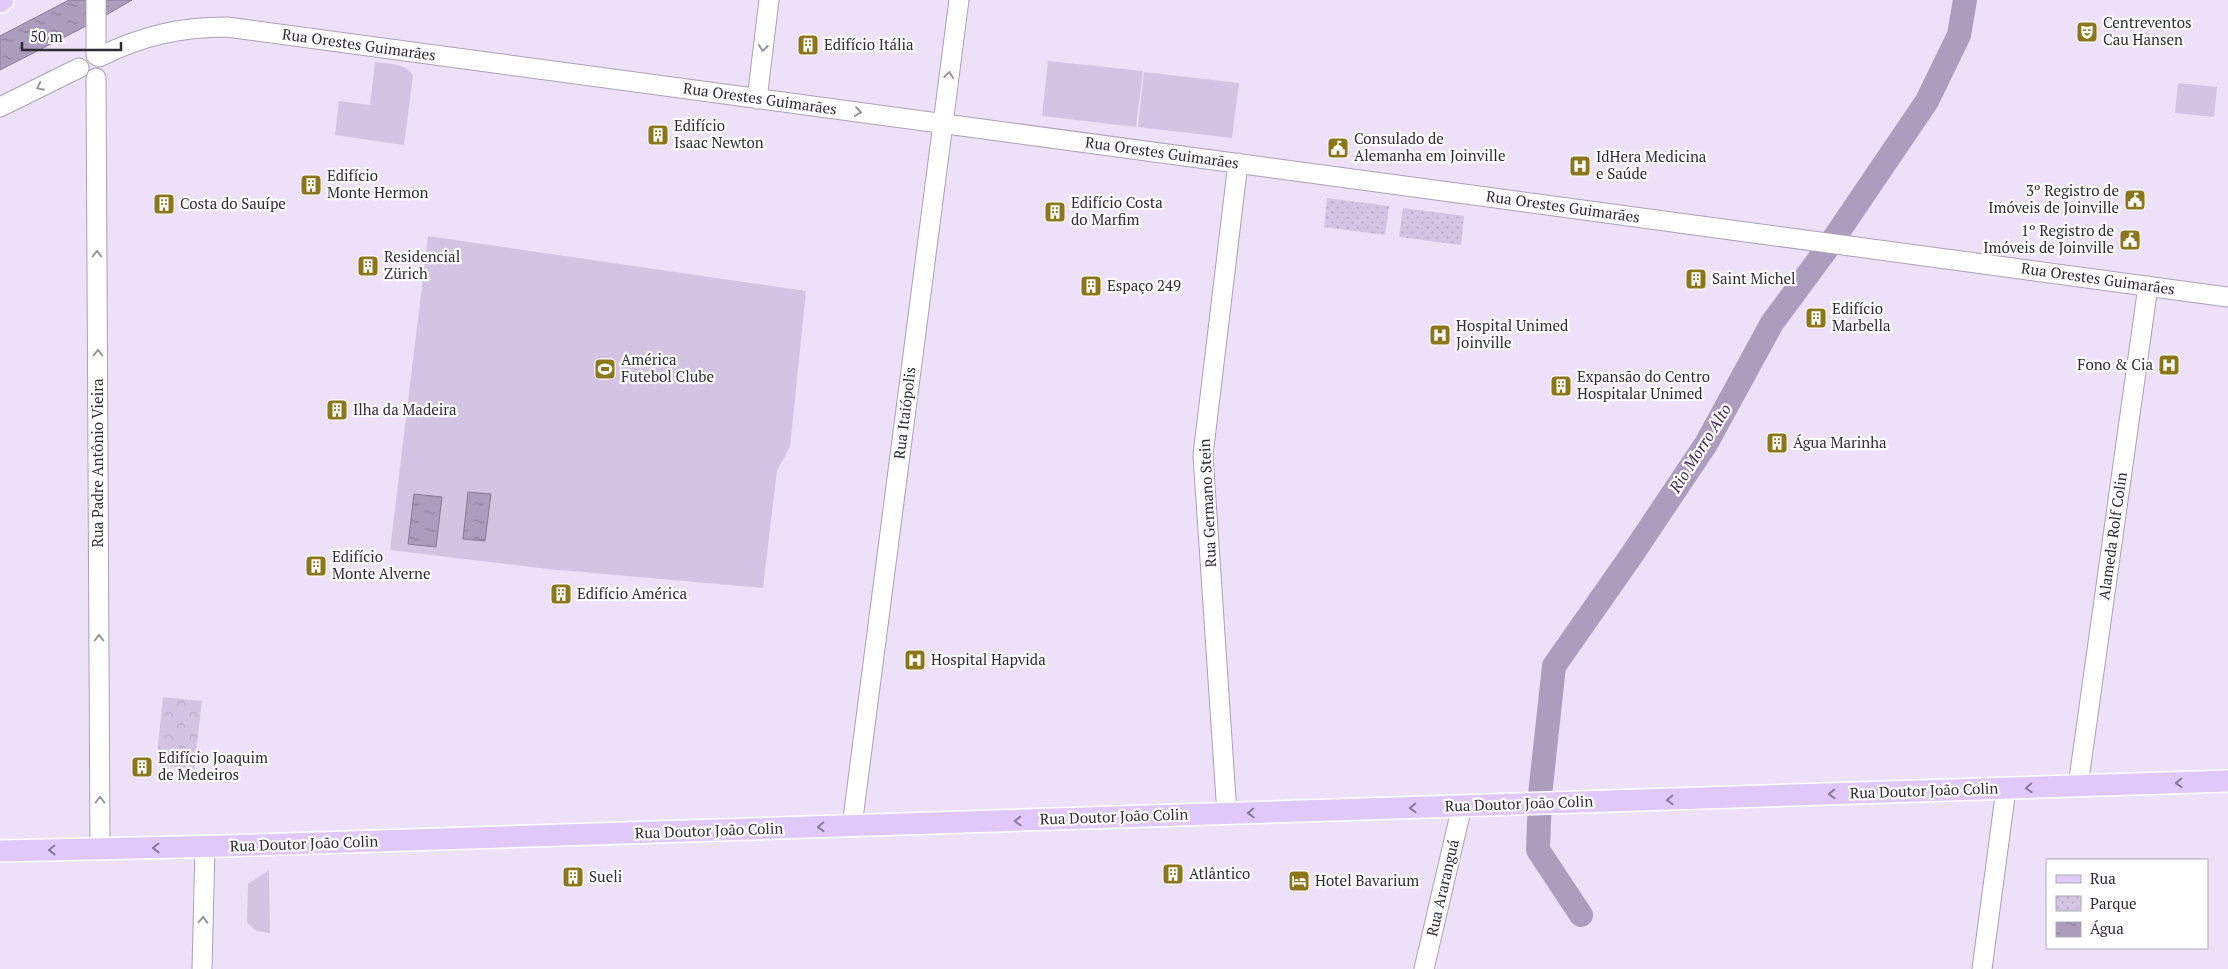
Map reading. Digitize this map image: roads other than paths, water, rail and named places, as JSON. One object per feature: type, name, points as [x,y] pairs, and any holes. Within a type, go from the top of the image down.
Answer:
[{"type":"main road","points":[[79,68],[85,77],[96,78],[104,68],[98,56],[96,0]]},
{"type":"main road","points":[[757,99],[769,0]]},
{"type":"main road","name":"Rua Itaiópolis","points":[[852,826],[959,0]]},
{"type":"main road","name":"Rua Orestes Guimarães","points":[[98,56],[121,46],[179,29],[227,28],[2228,297]]},
{"type":"main road","points":[[0,107],[79,68],[84,57],[98,56]]},
{"type":"main road","name":"Rua Padre Antônio Vieira","points":[[96,78],[100,849]]},
{"type":"main road","name":"Rua Germano Stein","points":[[1227,814],[1203,454],[1238,164]]},
{"type":"main road","name":"Alameda Rolf Colin","points":[[2078,786],[2148,286]]},
{"type":"main road","name":"Rua Doutor João Colin","points":[[0,851],[205,847],[2228,781]]},
{"type":"main road","points":[[1982,969],[2006,789]]},
{"type":"main road","name":"Rua Araranguá","points":[[1424,969],[1462,806]]},
{"type":"main road","points":[[202,969],[205,847]]},
{"type":"water","points":[[69,0],[132,0],[94,22],[0,70],[0,36]]},
{"type":"water","points":[[468,492],[491,494],[485,541],[463,539]]},
{"type":"water","points":[[414,494],[442,497],[436,547],[408,544]]},
{"type":"waterway","name":"Rio Morro Alto","points":[[1581,915],[1538,850],[1540,795],[1554,666],[1706,444],[1772,323],[1826,250],[1927,101],[1959,35],[1965,0]]},
{"type":"place","name":"Centreventos Cau Hansen","points":[[2087,32]]},
{"type":"place","name":"Edifício Itália","points":[[808,45]]},
{"type":"place","name":"Edifício Isaac Newton","points":[[658,135]]},
{"type":"place","name":"Consulado de Alemanha em Joinville","points":[[1338,148]]},
{"type":"place","name":"IdHera Medicina e Saúde","points":[[1580,166]]},
{"type":"place","name":"Edifício Monte Hermon","points":[[311,185]]},
{"type":"place","name":"3º Registro de Imóveis de Joinville","points":[[2135,200]]},
{"type":"place","name":"Costa do Sauípe","points":[[164,204]]},
{"type":"place","name":"Edifício Costa do Marfim","points":[[1055,212]]},
{"type":"place","name":"1º Registro de Imóveis de Joinville","points":[[2130,240]]},
{"type":"place","name":"Residencial Zürich","points":[[368,266]]},
{"type":"place","name":"Saint Michel","points":[[1696,279]]},
{"type":"place","name":"Espaço 249","points":[[1091,286]]},
{"type":"place","name":"Edifício Marbella","points":[[1816,318]]},
{"type":"place","name":"Hospital Unimed Joinville","points":[[1440,335]]},
{"type":"place","name":"Fono & Cia","points":[[2169,365]]},
{"type":"place","name":"América Futebol Clube","points":[[605,369]]},
{"type":"place","name":"Expansão do Centro Hospitalar Unimed","points":[[1561,386]]},
{"type":"place","name":"Ilha da Madeira","points":[[337,410]]},
{"type":"place","name":"Água Marinha","points":[[1777,443]]},
{"type":"place","name":"Edifício Monte Alverne","points":[[316,566]]},
{"type":"place","name":"Edifício América","points":[[561,594]]},
{"type":"place","name":"Hospital Hapvida","points":[[915,660]]},
{"type":"place","name":"Edifício Joaquim de Medeiros","points":[[142,767]]},
{"type":"place","name":"Atlântico","points":[[1173,874]]},
{"type":"place","name":"Sueli","points":[[573,877]]},
{"type":"place","name":"Hotel Bavarium","points":[[1299,881]]}]
